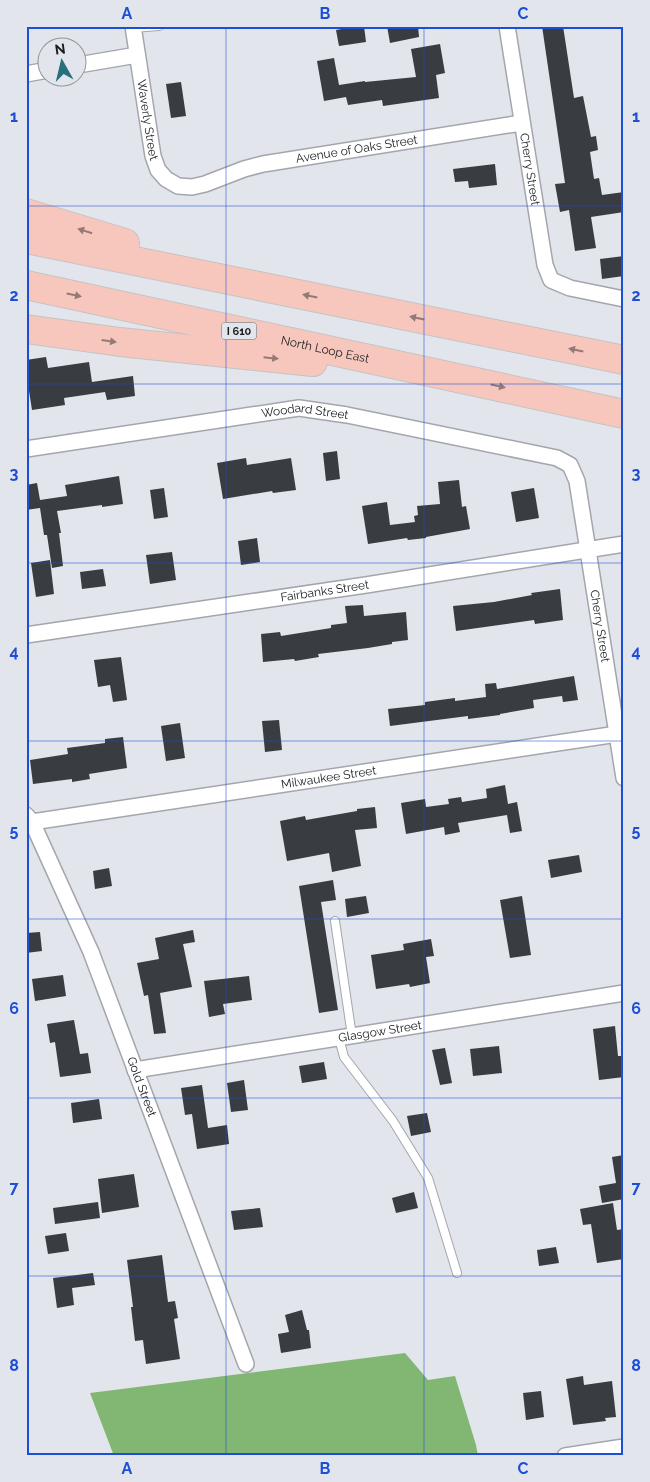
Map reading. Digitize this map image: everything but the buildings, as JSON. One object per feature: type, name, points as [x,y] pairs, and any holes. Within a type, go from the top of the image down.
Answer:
[{"type":"highway","points":[[26,213],[282,290]]},
{"type":"highway","points":[[26,239],[624,360]]},
{"type":"highway","name":"North Loop East","points":[[26,285],[624,414]]},
{"type":"highway","points":[[26,329],[120,342],[451,376]]},
{"type":"street","name":"Cherry Street","points":[[507,26],[545,265],[551,280],[570,288],[624,298]]},
{"type":"street","name":"Waverly Street","points":[[133,27],[153,156],[158,170],[166,179],[178,186],[195,186]]},
{"type":"street","points":[[88,63],[137,55]]},
{"type":"street","name":"Avenue of Oaks Street","points":[[195,186],[263,164],[522,123]]},
{"type":"street","name":"Woodard Street","points":[[26,449],[299,408],[557,458],[570,465],[574,475]]},
{"type":"street","name":"Cherry Street","points":[[574,475],[578,481],[621,734],[624,778]]},
{"type":"street","name":"Fairbanks Street","points":[[26,635],[366,585],[624,544]]},
{"type":"street","name":"Milwaukee Street","points":[[29,818],[621,734]]},
{"type":"street","name":"Gold Street","points":[[29,818],[91,952],[246,1364]]},
{"type":"street","name":"Glasgow Street","points":[[135,1070],[624,993]]},
{"type":"street","points":[[565,1456],[624,1446]]},
{"type":"lane","points":[[133,27],[159,26]]},
{"type":"lane","points":[[335,921],[346,1037],[344,1056],[393,1121],[428,1178],[457,1273]]},
{"type":"green space","points":[[405,1353],[428,1380],[455,1376],[478,1456],[114,1456],[90,1393]]}]
